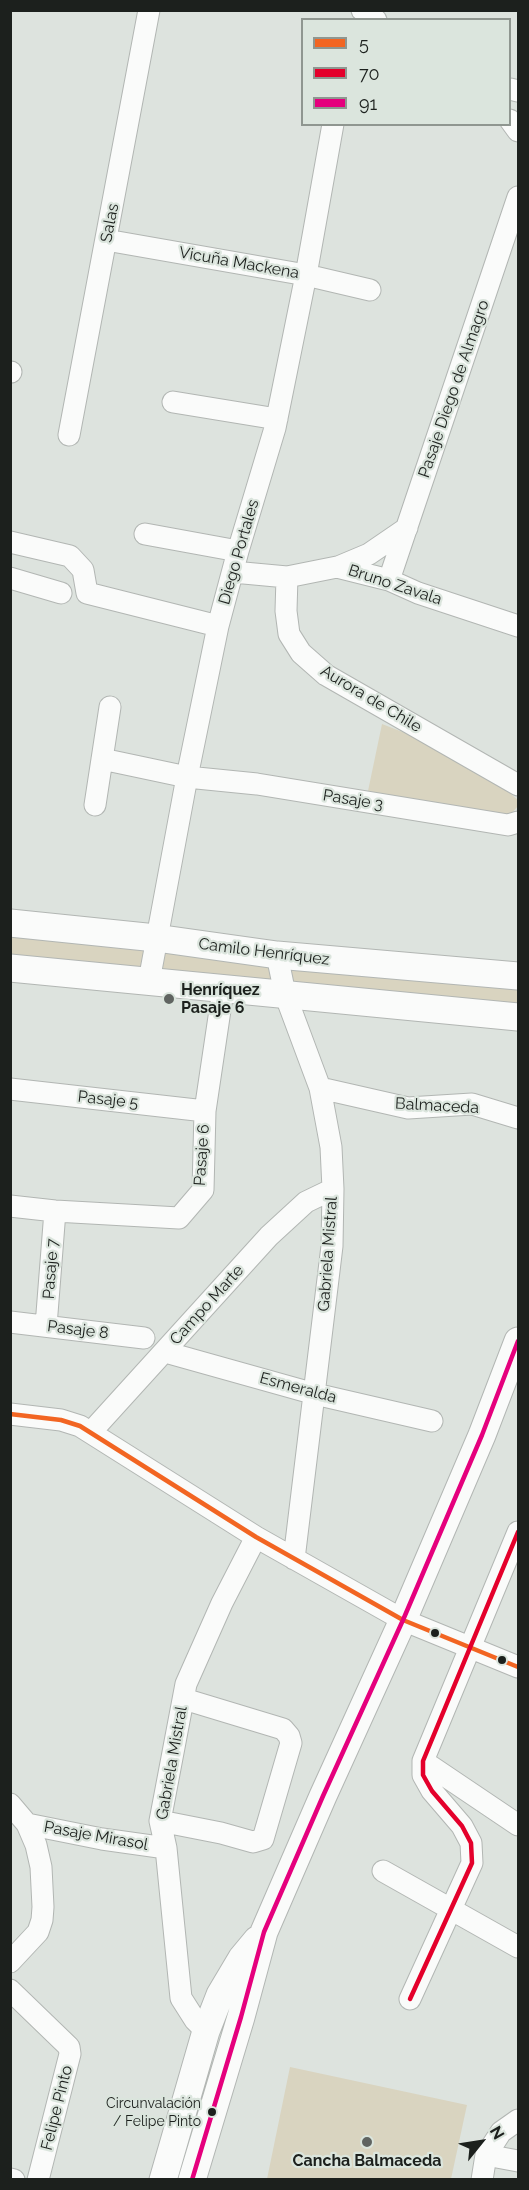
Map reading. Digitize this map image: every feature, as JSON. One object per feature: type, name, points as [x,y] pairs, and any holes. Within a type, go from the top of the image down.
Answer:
[{"type":"main road","name":"Camilo Henríquez","points":[[10,923],[156,938],[277,955],[519,976]]},
{"type":"main road","points":[[10,968],[519,1017]]},
{"type":"main road","points":[[192,2180],[264,1932],[403,1620],[482,1435],[519,1341]]},
{"type":"main road","points":[[163,2180],[206,2031],[220,1995],[229,1978],[264,1932]]},
{"type":"street","name":"Salas","points":[[69,435],[149,10]]},
{"type":"street","name":"Diego Portales","points":[[149,981],[218,626],[277,419],[333,126]]},
{"type":"street","name":"Pasaje Diego de Almagro","points":[[389,580],[519,197]]},
{"type":"street","name":"Vicuña Mackena","points":[[106,240],[306,275],[370,290]]},
{"type":"street","points":[[172,402],[277,419]]},
{"type":"street","points":[[338,567],[383,546],[407,528]]},
{"type":"street","points":[[145,534],[238,551]]},
{"type":"street","points":[[10,542],[70,556],[83,570],[87,593],[218,626]]},
{"type":"street","name":"Bruno Zavala","points":[[233,572],[287,577],[328,567],[338,567],[389,580],[418,593],[519,626]]},
{"type":"street","name":"Aurora de Chile","points":[[287,577],[286,611],[289,634],[301,653],[326,675],[515,783]]},
{"type":"street","points":[[10,578],[60,593]]},
{"type":"street","points":[[95,805],[110,707]]},
{"type":"street","name":"Pasaje 3","points":[[102,759],[187,777],[257,784],[508,825],[519,822]]},
{"type":"street","name":"Gabriela Mistral","points":[[277,955],[285,994],[320,1088],[331,1147],[333,1189],[332,1246],[294,1559]]},
{"type":"street","name":"Pasaje 6","points":[[10,1206],[55,1211],[179,1218],[203,1190],[205,1111],[223,990]]},
{"type":"street","name":"Balmaceda","points":[[320,1088],[408,1108],[472,1104],[519,1118]]},
{"type":"street","name":"Pasaje 5","points":[[10,1089],[205,1111]]},
{"type":"street","name":"Campo Marte","points":[[91,1432],[290,1216],[306,1202],[333,1189]]},
{"type":"street","name":"Pasaje 7","points":[[46,1326],[55,1211]]},
{"type":"street","name":"Pasaje 8","points":[[10,1322],[144,1338]]},
{"type":"street","name":"Esmeralda","points":[[165,1352],[315,1394],[432,1421]]},
{"type":"street","points":[[10,1414],[72,1422],[256,1537],[403,1620],[519,1667]]},
{"type":"street","points":[[410,1999],[472,1863],[471,1843],[462,1826],[432,1791],[423,1775],[423,1761],[519,1532]]},
{"type":"street","name":"Gabriela Mistral","points":[[206,2031],[195,2020],[181,1998],[166,1848],[160,1821],[186,1684],[256,1537]]},
{"type":"street","name":"Pasaje Mirasol","points":[[160,1821],[253,1842],[263,1839],[291,1743],[283,1729],[184,1698]]},
{"type":"street","points":[[423,1761],[519,1825]]},
{"type":"street","points":[[10,1804],[27,1824],[36,1845],[41,1867],[42,1920],[38,1932],[10,1962]]},
{"type":"street","name":"Pasaje Mirasol","points":[[27,1824],[102,1839],[166,1848]]},
{"type":"street","points":[[382,1871],[519,1947]]},
{"type":"street","name":"Felipe Pinto","points":[[10,1990],[69,2047],[70,2054],[38,2180]]},
{"type":"street","points":[[482,2180],[486,2155],[501,2132],[519,2120]]},
{"type":"street","points":[[486,2155],[519,2161]]},
{"type":"shaded area","points":[[382,724],[421,739],[494,780],[518,800],[518,806],[502,824],[368,791]]},
{"type":"shaded area","points":[[11,932],[270,960],[274,986],[11,954]]},
{"type":"shaded area","points":[[282,960],[518,980],[518,1012],[291,989]]},
{"type":"shaded area","name":"Cancha Balmaceda","points":[[290,2067],[467,2105],[451,2179],[267,2179]]},
{"type":"transit line","name":"91","points":[[192,2180],[264,1932],[403,1620],[482,1435],[518,1341]]},
{"type":"transit line","name":"5","points":[[10,1414],[61,1420],[80,1426],[256,1537],[403,1620],[518,1667]]},
{"type":"transit line","name":"70","points":[[410,1999],[472,1863],[471,1843],[462,1826],[432,1791],[423,1775],[423,1761],[518,1532]]},
{"type":"place","name":"Henríquez Pasaje 6","points":[[169,999]]},
{"type":"place","name":"Circunvalación / Felipe Pinto","points":[[212,2112]]},
{"type":"place","name":"Cancha Balmaceda","points":[[367,2142]]}]
